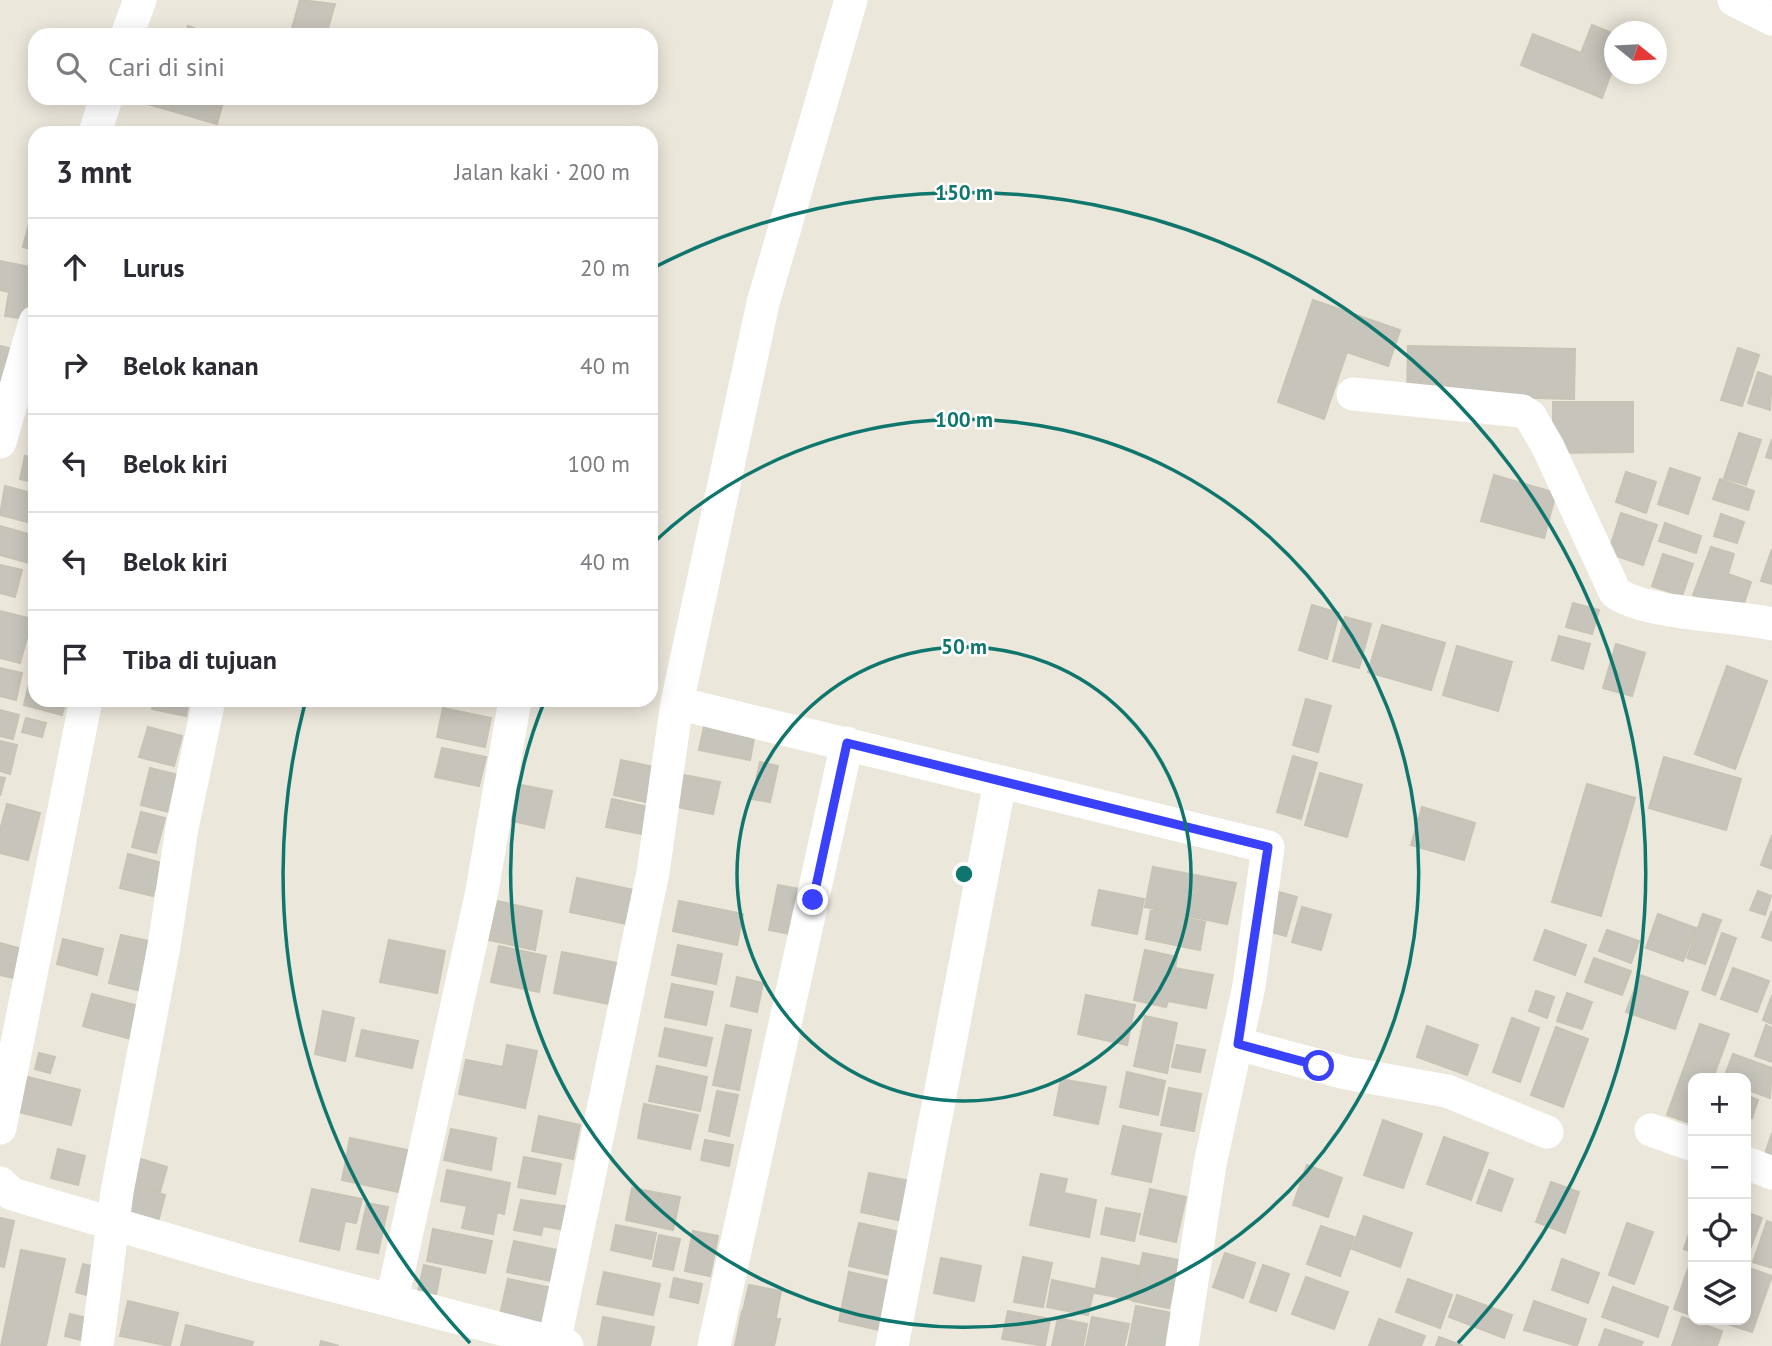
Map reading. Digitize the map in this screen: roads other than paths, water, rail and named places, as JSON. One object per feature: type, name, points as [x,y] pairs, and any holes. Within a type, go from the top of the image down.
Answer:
[{"type":"street","points":[[130,28],[140,0]]},
{"type":"street","points":[[2,1188],[254,1265],[561,1344],[648,899],[677,703],[763,303],[851,0]]},
{"type":"street","points":[[1734,0],[1772,19]]},
{"type":"street","points":[[96,126],[104,105]]},
{"type":"street","points":[[0,442],[28,346]]},
{"type":"street","points":[[1353,394],[1522,411],[1530,416],[1548,447],[1615,592],[1638,605],[1739,616],[1772,624]]},
{"type":"street","points":[[677,703],[1268,847],[1238,1044],[1210,1164],[1182,1346]]},
{"type":"street","points":[[0,1128],[85,707]]},
{"type":"street","points":[[97,1346],[113,1224],[182,828],[208,707]]},
{"type":"street","points":[[392,1300],[481,896],[514,707]]},
{"type":"street","points":[[714,1346],[847,743]]},
{"type":"street","points":[[892,1346],[1000,782]]},
{"type":"street","points":[[1238,1044],[1346,1073],[1447,1091],[1547,1132]]},
{"type":"street","points":[[1651,1130],[1688,1143]]},
{"type":"street","points":[[1751,1165],[1772,1172]]}]
